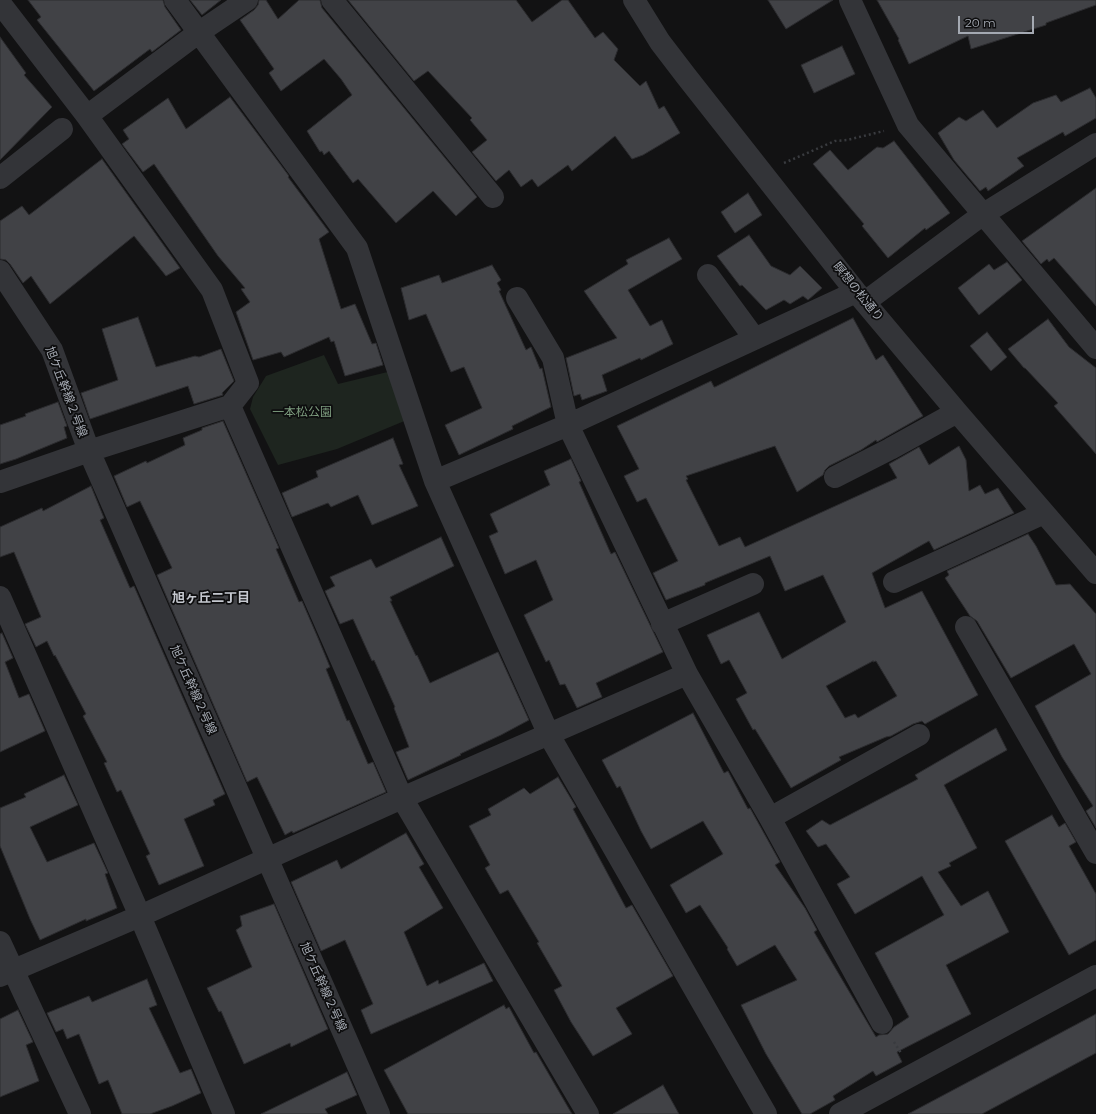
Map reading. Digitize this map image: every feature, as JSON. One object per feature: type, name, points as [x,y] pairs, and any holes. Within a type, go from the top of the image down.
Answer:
[{"type":"street","points":[[175,0],[357,248],[435,481],[549,735],[766,1114]]},
{"type":"street","points":[[87,116],[198,33],[247,0]]},
{"type":"street","points":[[332,0],[493,197]]},
{"type":"street","name":"瞑想の松通り","points":[[634,0],[660,42],[861,297],[1096,574]]},
{"type":"street","points":[[850,0],[908,125],[982,215],[1096,348]]},
{"type":"street","points":[[0,3],[87,116],[212,290],[248,383],[230,406],[89,451],[0,482]]},
{"type":"street","points":[[0,178],[62,129]]},
{"type":"street","points":[[435,481],[568,425],[754,339],[861,297],[982,215],[1096,144]]},
{"type":"street","name":"旭ケ丘幹線２号線","points":[[0,271],[52,350],[89,451],[379,1114]]},
{"type":"street","points":[[708,275],[754,339]]},
{"type":"street","points":[[518,298],[553,358],[568,425],[687,674],[770,818],[882,1023]]},
{"type":"street","points":[[230,406],[402,798],[588,1114]]},
{"type":"street","points":[[835,477],[957,412]]},
{"type":"street","points":[[894,582],[1044,512]]},
{"type":"street","points":[[662,624],[753,584]]},
{"type":"street","points":[[0,597],[140,916],[224,1114]]},
{"type":"street","points":[[966,627],[1096,853]]},
{"type":"street","points":[[6,974],[268,860],[402,798],[687,674]]},
{"type":"street","points":[[770,818],[919,735]]},
{"type":"street","points":[[0,942],[6,974],[80,1114]]},
{"type":"street","points":[[840,1114],[1096,976]]},
{"type":"path","points":[[784,163],[835,141],[847,140],[908,125]]},
{"type":"path","points":[[882,1023],[914,1074]]},
{"type":"green space","name":"一本松公園","points":[[324,355],[338,384],[400,369],[414,417],[337,449],[278,465],[250,409],[253,397],[266,376]]},
{"type":"building","points":[[28,0],[163,0],[165,7],[181,30],[152,52],[150,49],[94,91],[37,20],[41,17]]},
{"type":"building","points":[[190,0],[221,0],[202,15]]},
{"type":"building","points":[[259,0],[266,0],[278,19],[299,0],[320,0],[322,8],[477,197],[456,216],[433,191],[396,223],[358,179],[353,183],[329,151],[324,155],[322,151],[320,152],[307,131],[352,95],[341,79],[324,59],[281,91],[269,73],[274,69],[240,20],[254,10],[258,5]]},
{"type":"building","points":[[348,0],[516,0],[532,22],[562,0],[568,0],[595,38],[603,32],[618,49],[614,60],[640,86],[646,81],[659,109],[664,106],[680,133],[643,155],[632,159],[615,136],[572,171],[568,165],[538,187],[532,179],[521,187],[509,170],[496,181],[472,152],[487,140],[470,120],[472,118],[428,71],[414,81]]},
{"type":"building","points":[[768,0],[833,0],[786,29]]},
{"type":"building","points":[[877,0],[1096,0],[1096,5],[1046,23],[1046,25],[971,49],[968,36],[909,64],[898,40],[899,39]]},
{"type":"building","points":[[0,37],[26,73],[24,75],[52,107],[0,160]]},
{"type":"building","points":[[842,46],[855,74],[814,93],[801,65]]},
{"type":"building","points":[[1090,88],[1096,98],[1096,118],[1065,136],[1063,132],[1017,158],[1024,166],[988,191],[986,187],[980,191],[954,160],[938,133],[959,117],[966,121],[983,110],[997,128],[1033,103],[1056,95],[1061,102]]},
{"type":"building","points":[[230,97],[329,232],[319,239],[341,309],[355,304],[372,344],[376,343],[383,365],[345,376],[334,341],[331,342],[329,337],[284,357],[281,352],[253,360],[236,312],[250,302],[241,289],[245,288],[218,256],[154,164],[143,172],[122,144],[129,139],[123,130],[168,98],[186,129]]},
{"type":"building","points":[[894,141],[950,213],[926,230],[925,228],[888,258],[862,226],[864,224],[813,164],[830,150],[848,170],[877,147],[883,148]]},
{"type":"building","points":[[102,159],[180,268],[166,276],[134,236],[50,304],[31,276],[23,283],[10,264],[6,260],[0,259],[0,221],[22,206],[29,215]]},
{"type":"building","points":[[1096,188],[1096,306],[1054,258],[1049,262],[1047,259],[1041,264],[1022,241]]},
{"type":"building","points":[[748,193],[762,215],[735,233],[721,212]]},
{"type":"building","points":[[749,235],[771,266],[790,275],[800,266],[822,288],[808,300],[803,296],[790,304],[784,300],[766,310],[742,285],[740,286],[717,256]]},
{"type":"building","points":[[669,238],[682,259],[628,290],[650,326],[662,320],[673,344],[641,360],[640,358],[602,375],[607,391],[582,400],[580,394],[574,396],[566,358],[617,338],[584,291],[628,264],[626,260]]},
{"type":"building","points":[[1007,262],[1022,280],[979,315],[958,288],[989,264],[994,270]]},
{"type":"building","points":[[492,265],[501,280],[497,283],[501,290],[499,291],[526,350],[531,347],[540,369],[542,368],[551,407],[512,426],[513,429],[459,455],[445,425],[482,408],[464,367],[451,372],[426,314],[409,320],[401,288],[439,275],[442,283]]},
{"type":"building","points":[[138,317],[156,367],[195,356],[199,357],[221,349],[234,381],[222,393],[223,395],[194,404],[188,386],[90,419],[81,393],[118,380],[102,329]]},
{"type":"building","points":[[853,318],[876,360],[883,355],[923,416],[877,442],[876,440],[861,450],[829,466],[823,475],[797,492],[775,446],[686,476],[688,479],[686,480],[719,546],[740,537],[745,547],[897,478],[889,464],[919,447],[929,465],[959,446],[966,460],[969,491],[980,485],[985,494],[998,488],[1014,513],[934,550],[929,541],[872,573],[885,608],[922,591],[978,695],[925,724],[922,721],[913,724],[891,736],[839,757],[841,760],[791,788],[755,729],[753,730],[736,699],[747,693],[729,660],[721,664],[707,635],[759,612],[782,659],[846,622],[823,575],[785,591],[770,556],[705,583],[705,585],[666,600],[653,573],[678,561],[646,498],[637,502],[624,476],[639,469],[617,426],[711,381],[715,387]],"holes":[[[876,661],[897,696],[858,718],[855,714],[845,718],[826,686]]]},
{"type":"building","points":[[1048,319],[1069,347],[1096,368],[1096,454],[1054,406],[1058,403],[1008,349]]},
{"type":"building","points":[[987,332],[1007,357],[991,371],[970,346]]},
{"type":"building","points":[[58,402],[67,426],[64,427],[67,438],[0,464],[0,425],[26,416],[25,414]]},
{"type":"building","points":[[223,421],[279,548],[276,549],[299,602],[302,601],[330,667],[326,669],[347,721],[349,720],[368,764],[373,762],[386,792],[293,833],[292,831],[285,835],[257,777],[247,782],[157,575],[172,568],[140,501],[127,507],[114,476],[146,461],[147,463],[185,445],[183,438],[202,430],[202,428]]},
{"type":"building","points":[[393,438],[403,464],[399,465],[418,506],[372,525],[358,495],[331,507],[328,503],[292,517],[282,493],[318,477],[316,471]]},
{"type":"building","points":[[571,459],[581,481],[579,482],[611,554],[615,552],[663,652],[596,683],[602,697],[577,708],[565,684],[560,685],[549,660],[546,662],[524,615],[553,600],[536,560],[505,574],[489,536],[498,532],[490,514],[550,485],[544,471]]},
{"type":"building","points":[[91,486],[104,518],[100,520],[130,588],[134,586],[225,794],[213,800],[215,805],[184,819],[204,866],[159,885],[146,856],[150,854],[121,790],[117,792],[104,763],[107,762],[83,716],[86,714],[47,641],[36,647],[25,624],[41,617],[14,552],[0,557],[0,527],[42,508],[43,511]]},
{"type":"building","points":[[1028,534],[1036,546],[1056,585],[1070,584],[1096,614],[1096,828],[1086,811],[1093,806],[1062,757],[1035,706],[1091,674],[1074,644],[1011,678],[977,621],[970,616],[945,578],[949,575],[947,571]]},
{"type":"building","points":[[441,537],[454,566],[390,597],[392,601],[390,601],[416,656],[417,655],[430,683],[498,652],[529,720],[408,780],[396,752],[409,747],[394,708],[395,707],[374,660],[372,661],[353,619],[340,624],[325,591],[335,586],[330,577],[371,559],[376,568]]},
{"type":"building","points":[[2,633],[13,658],[5,662],[19,698],[29,694],[45,731],[0,752],[0,634]]},
{"type":"building","points":[[693,713],[724,773],[728,771],[748,809],[750,808],[780,862],[775,865],[805,908],[817,930],[814,932],[876,1037],[879,1035],[888,1034],[894,1027],[909,1017],[875,953],[944,915],[922,876],[855,914],[837,884],[850,877],[826,844],[818,847],[806,831],[822,820],[830,825],[918,779],[915,775],[996,728],[1007,750],[944,785],[977,848],[949,863],[951,866],[938,872],[961,906],[988,891],[1009,932],[946,965],[971,1014],[897,1052],[902,1062],[876,1076],[873,1071],[833,1096],[835,1100],[810,1114],[802,1114],[766,1054],[741,1005],[797,980],[775,945],[737,966],[727,949],[728,948],[700,905],[686,913],[670,885],[723,854],[703,821],[651,849],[620,786],[617,788],[602,760]]},
{"type":"building","points":[[64,775],[78,805],[30,827],[47,862],[94,843],[108,873],[105,874],[117,908],[86,921],[86,919],[40,940],[0,846],[0,808],[26,797],[24,794]]},
{"type":"building","points":[[558,777],[576,807],[573,809],[626,908],[632,905],[673,976],[616,1008],[632,1034],[593,1056],[571,1022],[554,990],[562,986],[537,943],[539,942],[508,890],[500,894],[485,868],[490,865],[469,826],[491,815],[488,809],[524,788],[530,794]]},
{"type":"building","points":[[1052,815],[1059,827],[1065,823],[1076,842],[1069,846],[1096,894],[1096,940],[1069,955],[1005,841]]},
{"type":"building","points":[[406,833],[424,864],[419,867],[443,908],[404,932],[427,986],[438,980],[439,984],[484,963],[493,981],[371,1034],[361,1010],[373,1004],[345,940],[321,951],[291,882],[337,860],[341,869]]},
{"type":"building","points":[[274,904],[328,1029],[291,1047],[290,1043],[244,1064],[221,1011],[219,1012],[207,988],[252,967],[236,930],[242,926],[240,916]]},
{"type":"building","points":[[147,979],[157,1005],[149,1008],[180,1073],[191,1069],[201,1093],[150,1114],[122,1114],[108,1080],[99,1084],[79,1034],[67,1039],[63,1029],[56,1032],[47,1013],[89,996],[92,1002]]},
{"type":"building","points":[[504,1005],[506,1009],[509,1007],[534,1053],[536,1052],[572,1114],[408,1114],[384,1070]]},
{"type":"building","points":[[18,1010],[33,1042],[26,1045],[39,1081],[0,1097],[0,1019]]},
{"type":"building","points":[[1096,1014],[1096,1053],[982,1114],[908,1114]]},
{"type":"building","points":[[347,1072],[357,1095],[325,1109],[328,1114],[261,1114]]},
{"type":"building","points":[[663,1085],[679,1114],[613,1114]]},
{"type":"district","name":"旭ヶ丘二丁目","points":[[211,598]]}]
